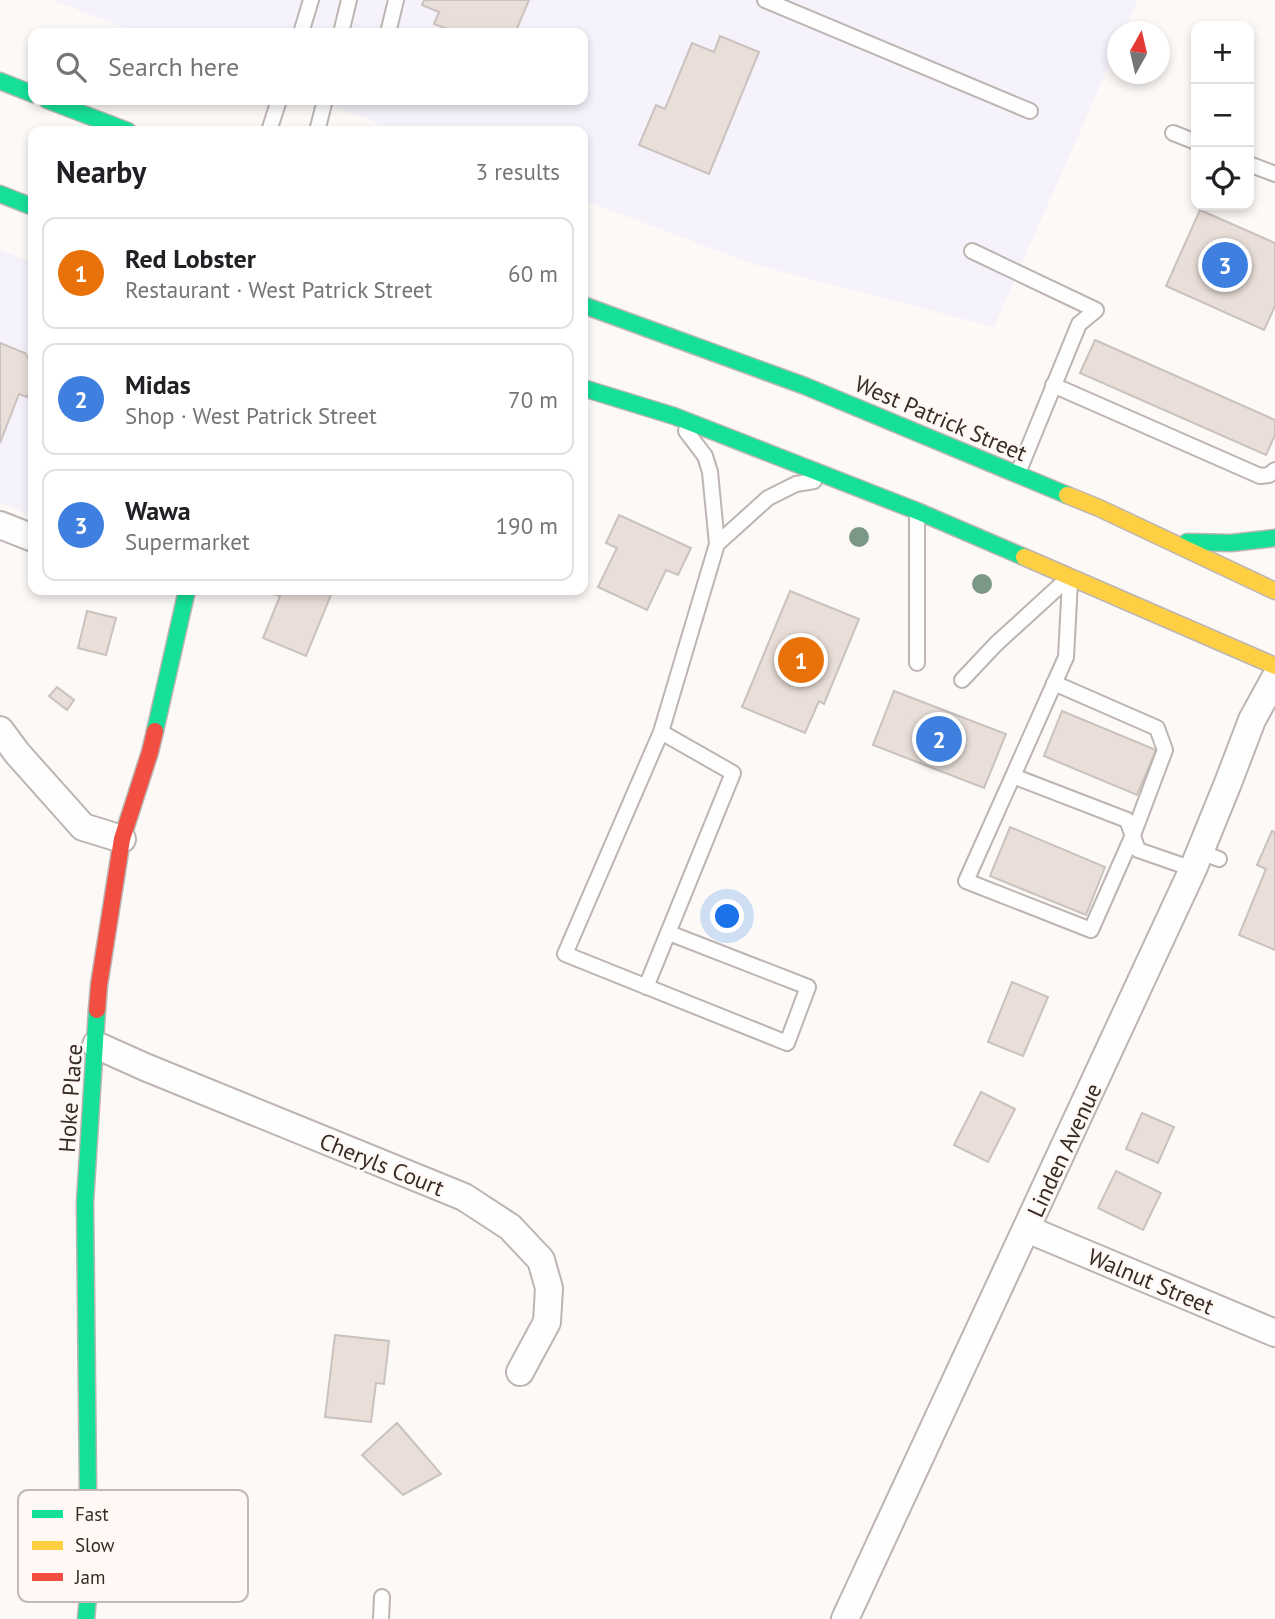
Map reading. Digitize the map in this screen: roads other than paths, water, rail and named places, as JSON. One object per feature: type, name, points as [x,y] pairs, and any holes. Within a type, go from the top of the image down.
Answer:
[{"type":"main road","points":[[0,81],[28,92]]},
{"type":"main road","points":[[60,105],[115,126]]},
{"type":"main road","points":[[0,194],[28,205]]},
{"type":"main road","name":"West Patrick Street","points":[[588,307],[806,386],[1099,508],[1275,591]]},
{"type":"main road","points":[[588,390],[674,416],[917,512],[1275,666]]},
{"type":"main road","points":[[1170,541],[1224,545],[1256,543],[1275,538]]},
{"type":"main road","name":"Hoke Place","points":[[88,1490],[85,1202],[99,985],[122,839],[149,752],[179,595]]},
{"type":"street","points":[[0,525],[28,536]]},
{"type":"street","name":"Linden Avenue","points":[[845,1619],[1027,1229],[1204,860],[1228,783],[1252,720],[1275,678]]},
{"type":"street","points":[[0,730],[8,759],[83,828],[122,839]]},
{"type":"street","name":"Cheryls Court","points":[[96,1045],[464,1197],[510,1227],[541,1260],[549,1288],[547,1322],[520,1372]]},
{"type":"street","name":"Walnut Street","points":[[1027,1229],[1275,1333]]},
{"type":"lane","points":[[303,28],[311,0]]},
{"type":"lane","points":[[342,28],[349,0]]},
{"type":"lane","points":[[389,28],[396,0]]},
{"type":"lane","points":[[765,0],[1030,111]]},
{"type":"lane","points":[[271,126],[277,105]]},
{"type":"lane","points":[[318,126],[324,105]]},
{"type":"lane","points":[[1173,133],[1191,140]]},
{"type":"lane","points":[[1254,166],[1275,174]]},
{"type":"lane","points":[[972,251],[1096,310],[1079,324],[1018,475]]},
{"type":"lane","points":[[1053,385],[1260,476],[1269,475],[1275,470]]},
{"type":"lane","points":[[669,933],[808,988],[787,1042],[565,954],[661,732],[718,544],[710,471],[705,456],[674,416]]},
{"type":"lane","points":[[718,544],[768,498],[796,484],[832,478]]},
{"type":"lane","points":[[917,512],[917,663]]},
{"type":"lane","points":[[962,680],[996,644],[1070,577]]},
{"type":"lane","points":[[1054,684],[1157,728],[1165,750],[1133,835],[1091,930],[966,881],[1066,657],[1070,577]]},
{"type":"lane","points":[[646,987],[733,773],[661,732]]},
{"type":"lane","points":[[1013,776],[1127,820],[1138,849],[1204,860]]},
{"type":"lane","points":[[381,1619],[382,1597]]},
{"type":"place","name":"Wawa","points":[[1225,265]]},
{"type":"place","name":"Red Lobster","points":[[801,660]]},
{"type":"place","name":"Midas","points":[[939,739]]}]
